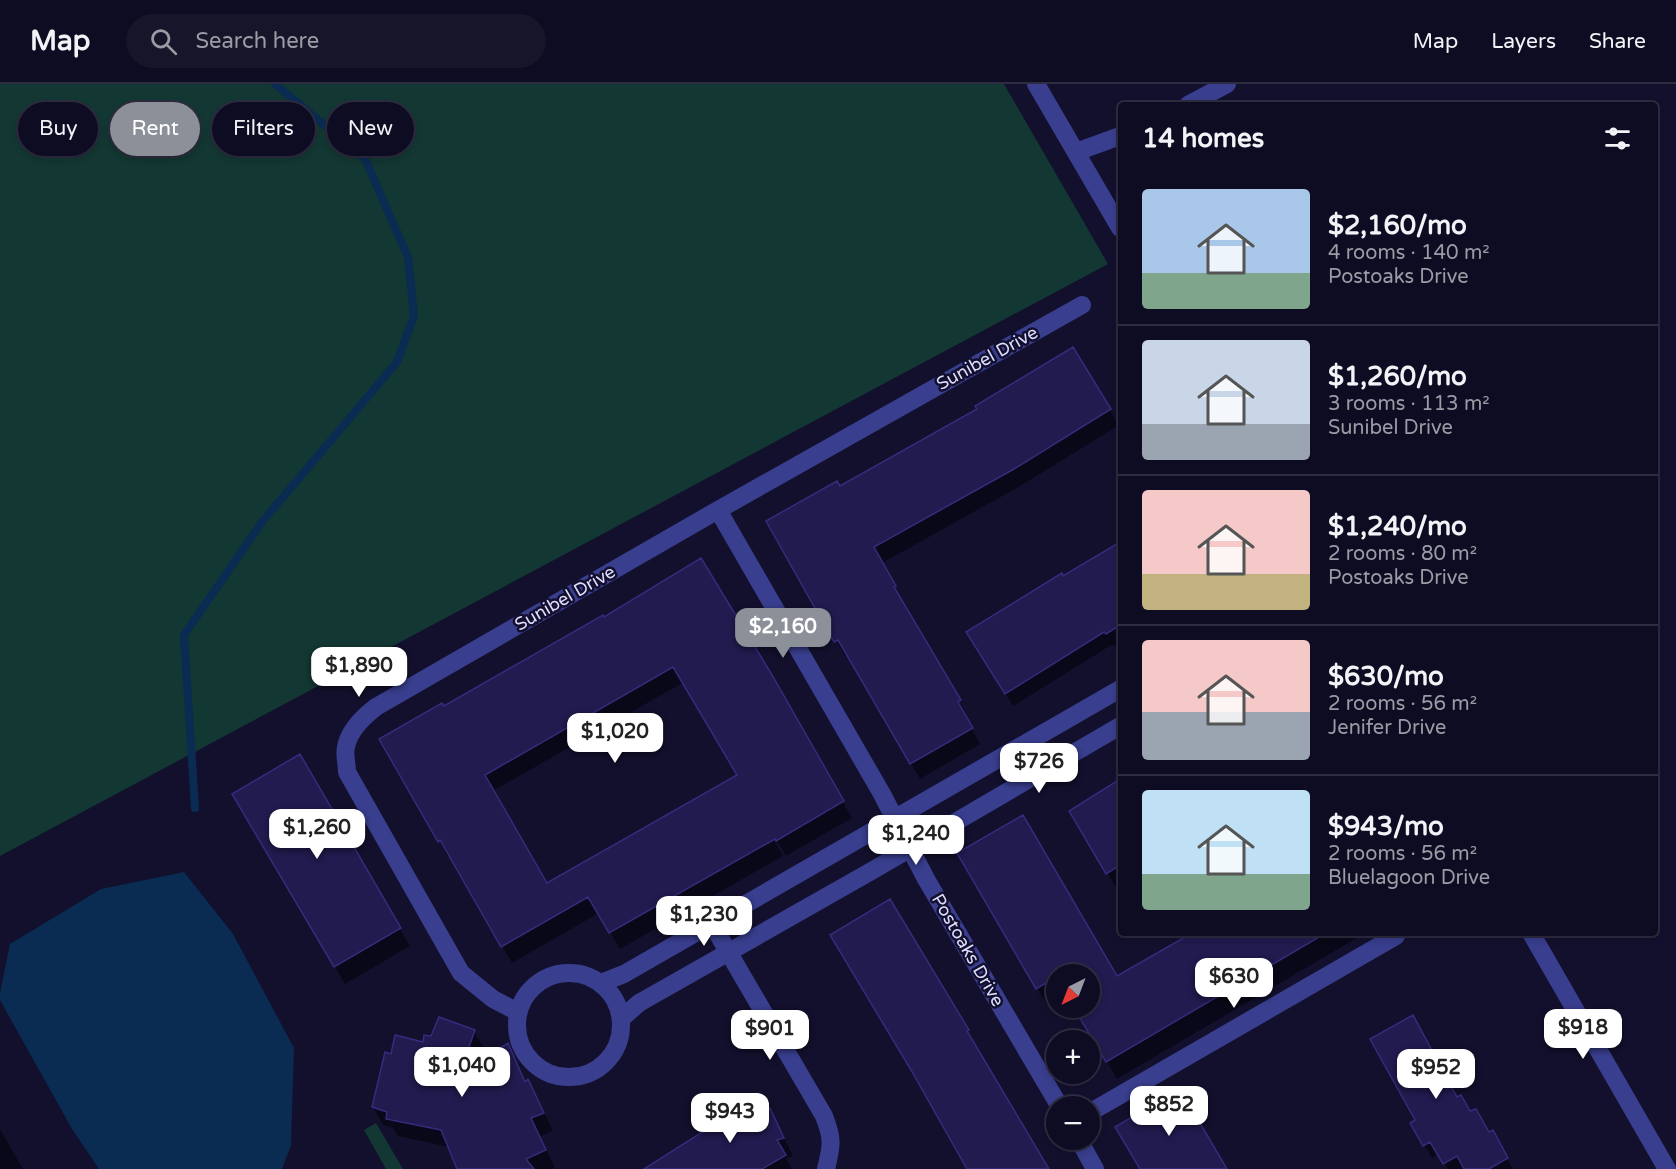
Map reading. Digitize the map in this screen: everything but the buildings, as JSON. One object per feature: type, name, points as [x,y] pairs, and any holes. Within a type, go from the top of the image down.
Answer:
[{"type":"street","points":[[1036,84],[1118,225]]},
{"type":"street","points":[[1194,102],[1227,84]]},
{"type":"street","points":[[1076,152],[1118,137]]},
{"type":"street","name":"Sunibel Drive","points":[[518,1011],[493,999],[461,973],[348,772],[346,747],[361,719],[376,707],[718,510],[1082,305]]},
{"type":"street","name":"Postoaks Drive","points":[[718,510],[882,794],[926,879],[1054,1096]]},
{"type":"street","points":[[601,983],[624,974],[1118,690]]},
{"type":"street","points":[[621,1019],[639,1003],[1118,727]]},
{"type":"street","points":[[712,924],[824,1116],[830,1131],[832,1146],[826,1169]]},
{"type":"street","points":[[1100,1107],[1396,936]]},
{"type":"street","points":[[1533,936],[1666,1169]]},
{"type":"street","points":[[569,972],[586,975],[601,983],[611,993],[618,1006],[621,1019],[621,1036],[615,1052],[604,1065],[590,1074],[573,1077],[557,1076],[542,1070],[529,1059],[520,1044],[517,1028],[518,1011],[525,996],[537,983],[552,975],[569,972]]},
{"type":"street","points":[[1085,1150],[1095,1169]]},
{"type":"green space","points":[[0,84],[1004,84],[1108,264],[0,856]]},
{"type":"green space","points":[[376,1123],[403,1169],[386,1169],[364,1130]]},
{"type":"water","points":[[184,872],[233,934],[294,1048],[291,1145],[282,1169],[99,1169],[72,1129],[0,1000],[10,944],[101,889]]},
{"type":"waterway","points":[[195,808],[184,635],[262,522],[397,362],[414,316],[408,257],[365,159],[275,84]]}]
